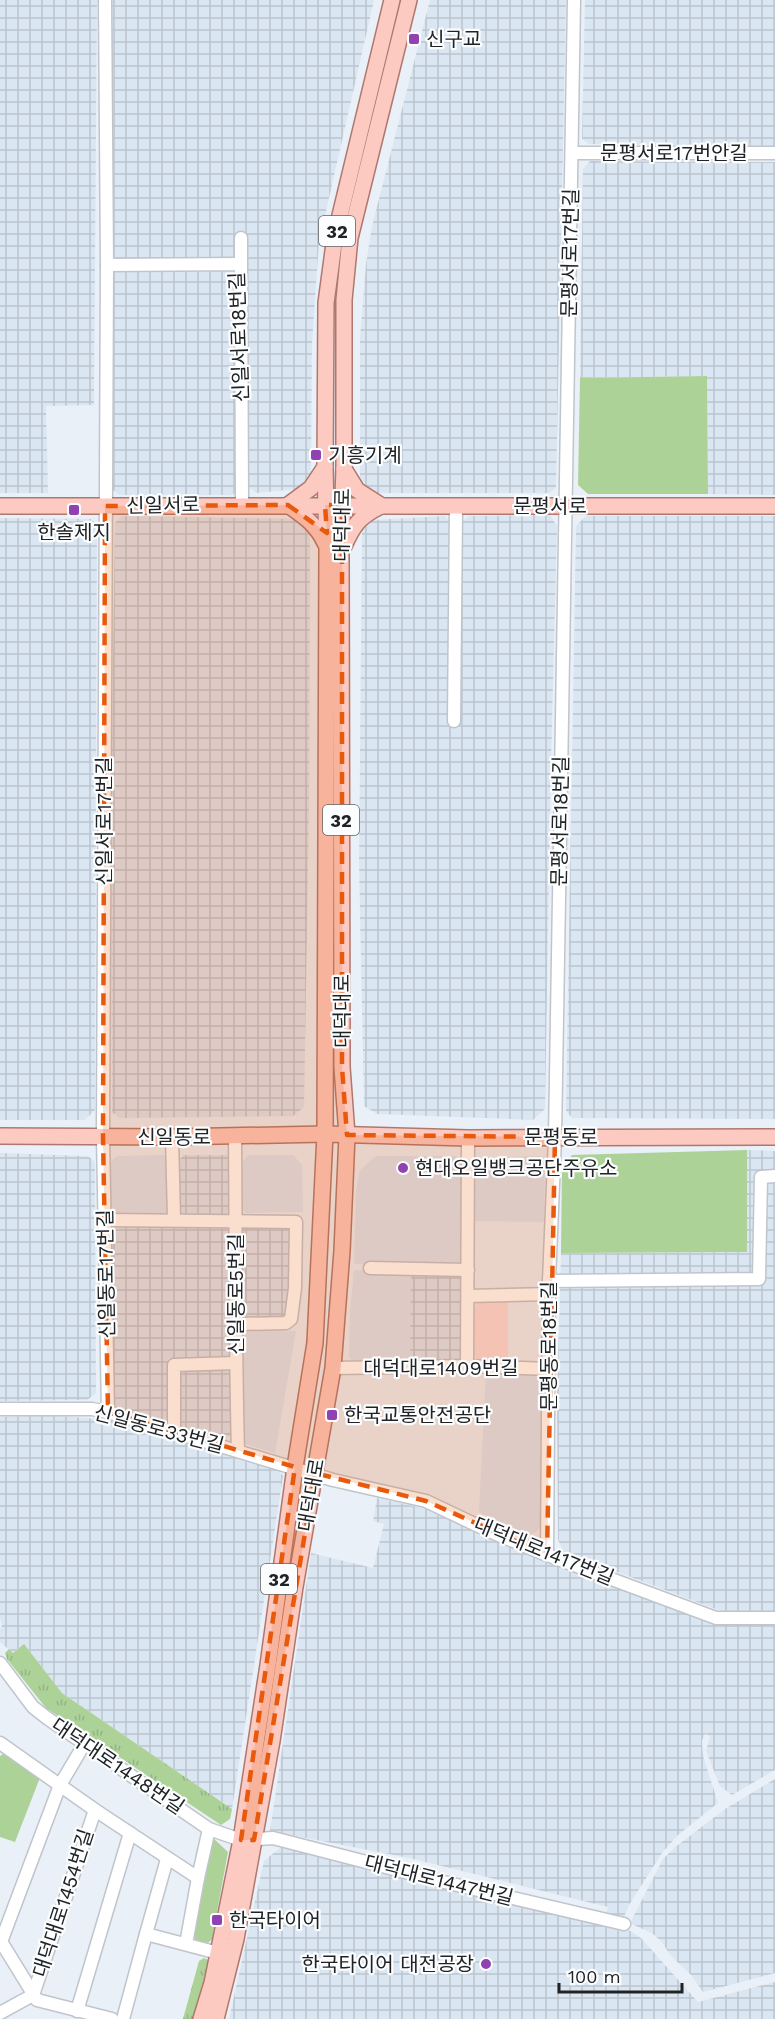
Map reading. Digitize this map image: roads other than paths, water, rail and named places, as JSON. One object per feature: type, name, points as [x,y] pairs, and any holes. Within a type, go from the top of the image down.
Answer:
[{"type":"main road","name":"대덕대로","points":[[201,2019],[272,1741],[333,1368],[342,1251],[347,1135],[342,1067],[334,550],[325,505],[326,303],[335,236],[392,0]]},
{"type":"main road","name":"대덕대로","points":[[216,2019],[236,1939],[268,1665],[295,1467],[315,1343],[325,1134],[334,550],[342,505],[344,468],[344,300],[350,238],[409,0]]},
{"type":"main road","points":[[325,467],[311,488],[288,505],[311,522],[334,550],[356,522],[365,514],[382,506]]},
{"type":"main road","points":[[344,468],[357,490],[382,506]]},
{"type":"main road","name":"문평서로","points":[[325,505],[775,506]]},
{"type":"main road","name":"신일서로","points":[[0,506],[325,505]]},
{"type":"main road","name":"문평동로","points":[[347,1135],[468,1138],[775,1137]]},
{"type":"main road","name":"신일동로","points":[[0,1136],[347,1135]]},
{"type":"street","points":[[105,0],[107,265],[105,506]]},
{"type":"street","name":"문평서로17번길","points":[[565,506],[574,0]]},
{"type":"street","name":"문평서로17번안길","points":[[572,153],[775,153]]},
{"type":"street","points":[[241,264],[242,238]]},
{"type":"street","name":"신일서로18번길","points":[[107,265],[241,264],[242,504]]},
{"type":"street","name":"신일서로17번길","points":[[103,1136],[105,506]]},
{"type":"street","points":[[454,721],[456,506]]},
{"type":"street","name":"문평서로18번길","points":[[555,1137],[565,506]]},
{"type":"street","name":"신일동로17번길","points":[[103,1136],[108,1412]]},
{"type":"street","points":[[172,1137],[174,1220]]},
{"type":"street","name":"신일동로5번길","points":[[235,1137],[238,1451]]},
{"type":"street","name":"문평동로18번길","points":[[547,1555],[550,1288],[555,1137]]},
{"type":"street","points":[[467,1366],[468,1138]]},
{"type":"street","points":[[468,1296],[550,1288],[759,1279],[761,1177],[775,1176]]},
{"type":"street","points":[[105,1220],[296,1222],[295,1288],[291,1318],[286,1323],[237,1324]]},
{"type":"street","points":[[370,1268],[468,1270]]},
{"type":"street","points":[[174,1430],[174,1365],[236,1363]]},
{"type":"street","name":"대덕대로1409번길","points":[[333,1368],[467,1366],[550,1369]]},
{"type":"street","name":"신일동로33번길","points":[[0,1409],[92,1409],[108,1412],[315,1473]]},
{"type":"street","name":"대덕대로1417번길","points":[[315,1473],[333,1480],[426,1501],[547,1555],[716,1618],[775,1618]]},
{"type":"street","name":"대덕대로1448번길","points":[[0,1663],[33,1707],[209,1828],[248,1840]]},
{"type":"street","name":"대덕대로1454번길","points":[[0,1743],[94,1810],[198,1878]]},
{"type":"street","name":"대덕대로1454번길","points":[[1,1941],[60,1785],[85,1743]]},
{"type":"street","name":"대덕대로1454번길","points":[[0,2013],[33,1995],[94,1810]]},
{"type":"street","points":[[186,1944],[209,1828]]},
{"type":"street","points":[[77,2011],[130,1833]]},
{"type":"street","name":"대덕대로1447번길","points":[[248,1840],[273,1838],[444,1882],[624,1924]]},
{"type":"street","points":[[123,2019],[167,1859]]},
{"type":"street","points":[[146,1934],[218,1953]]},
{"type":"street","points":[[1,1941],[37,2000],[112,2019]]},
{"type":"place","name":"신구교","points":[[414,39]]},
{"type":"place","name":"기흥기계","points":[[316,455]]},
{"type":"place","name":"한솔제지","points":[[74,510]]},
{"type":"place","name":"현대오일뱅크공단주유소","points":[[403,1168]]},
{"type":"place","name":"한국교통안전공단","points":[[332,1415]]},
{"type":"place","name":"한국타이어","points":[[217,1920]]},
{"type":"place","name":"한국타이어 대전공장","points":[[486,1964]]}]
